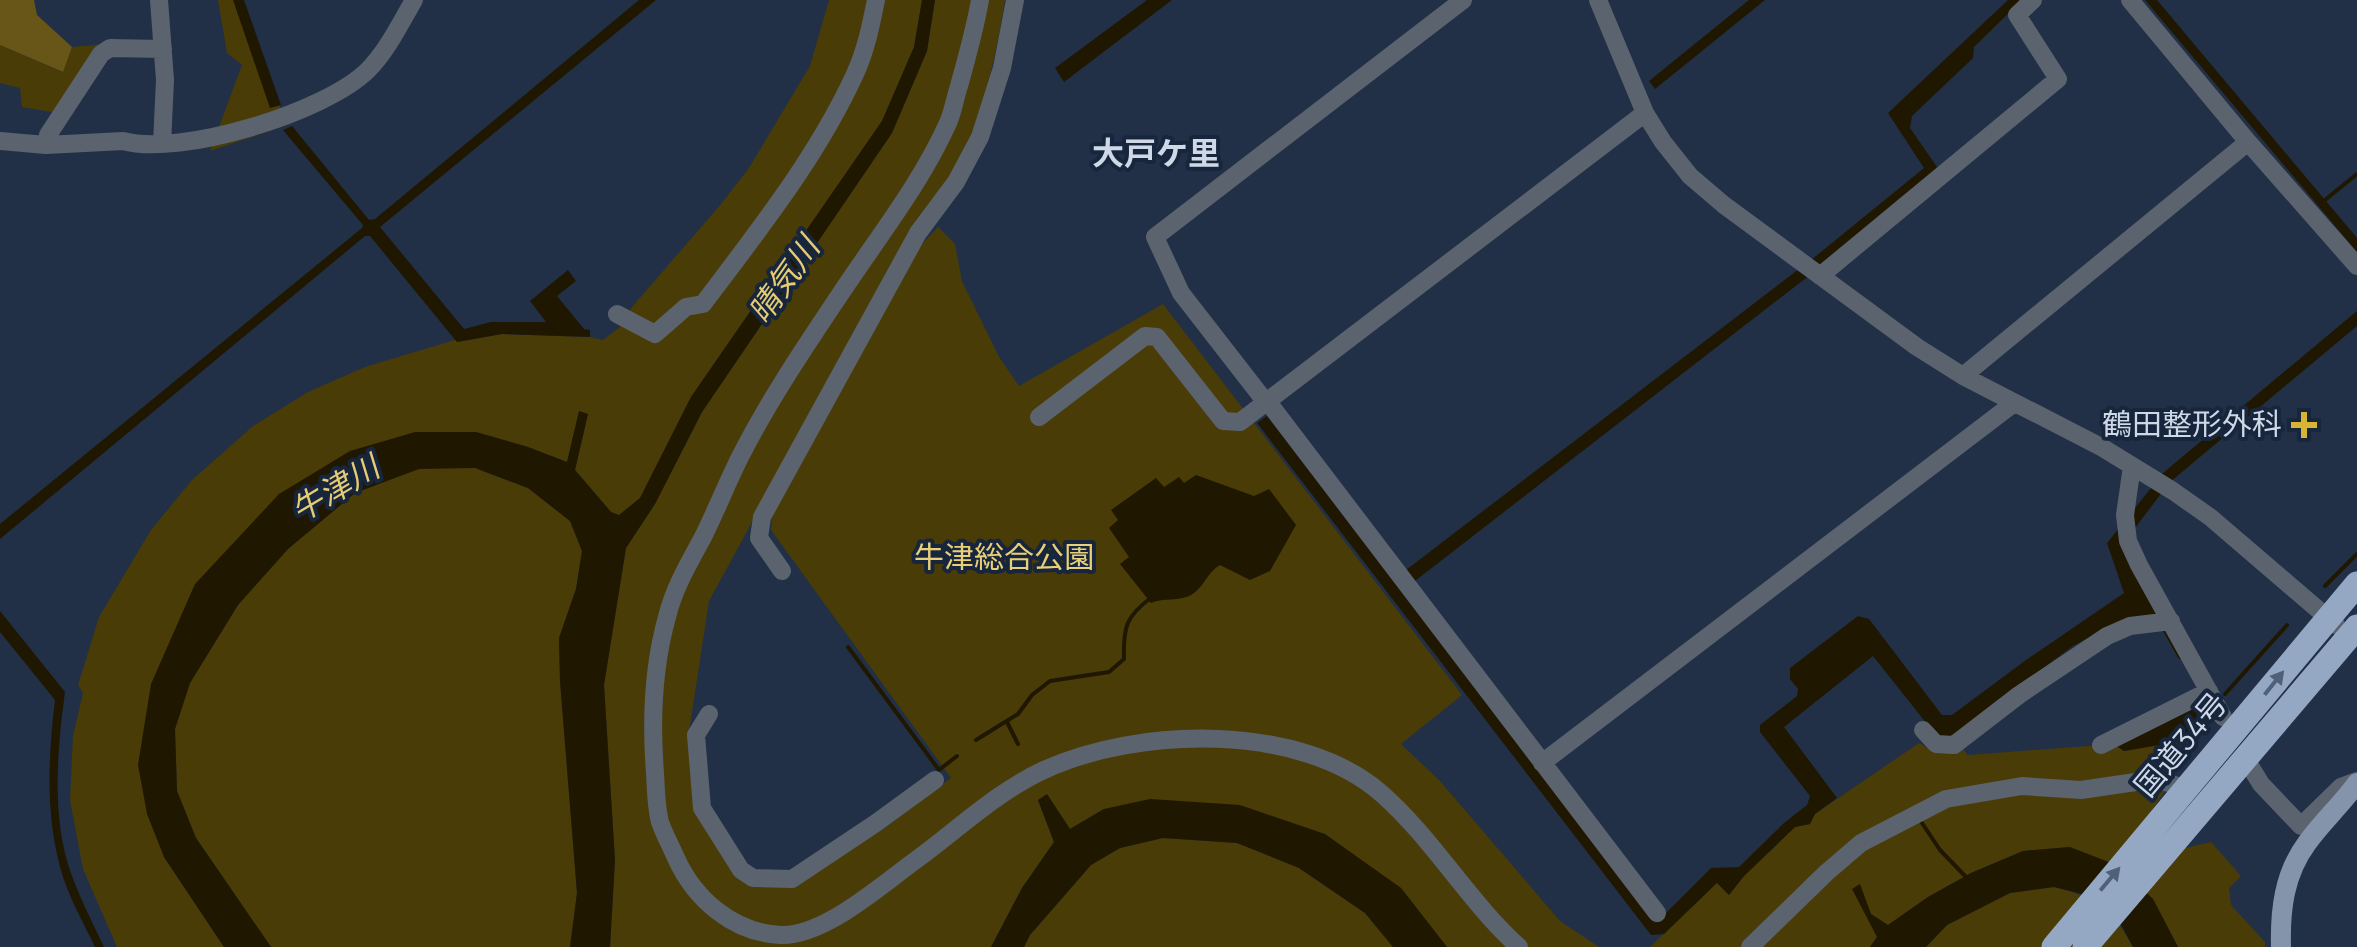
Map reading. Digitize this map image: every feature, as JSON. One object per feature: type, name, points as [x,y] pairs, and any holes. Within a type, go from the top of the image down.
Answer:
[{"type":"highway","name":"国道34号","points":[[2085,947],[2176,821],[2187,789],[2357,584]]},
{"type":"highway","name":"国道34号","points":[[2054,947],[2355,634]]},
{"type":"main road","points":[[2281,947],[2283,897],[2292,868],[2307,843],[2357,782]]},
{"type":"street","points":[[159,0],[165,80],[162,144]]},
{"type":"street","points":[[0,142],[46,145],[123,141],[138,146],[217,136],[268,122],[320,102],[370,69],[414,0]]},
{"type":"street","points":[[617,314],[655,334],[686,307],[703,304],[789,187],[837,110],[868,40],[876,0]]},
{"type":"street","points":[[980,0],[949,121],[918,178],[790,370],[742,454],[685,568],[666,617],[652,738],[660,822],[683,873],[708,904],[739,926],[765,934],[790,935],[819,926],[851,906],[1008,791],[1044,770],[1097,751],[1144,742],[1198,737],[1258,742],[1312,756],[1350,772],[1379,791],[1413,824],[1474,901],[1519,947]]},
{"type":"street","points":[[782,571],[759,538],[762,516],[918,233],[956,182],[980,137],[1002,68],[1014,0]]},
{"type":"street","points":[[1463,0],[1156,237],[1182,294],[1657,913]]},
{"type":"street","points":[[1598,0],[1646,113],[1663,142],[1690,176],[1724,205],[1917,347],[2173,490],[2328,618],[2355,634]]},
{"type":"street","points":[[1820,276],[2058,79],[2017,16],[2033,0]]},
{"type":"street","points":[[2130,0],[2357,266]]},
{"type":"street","points":[[46,145],[48,135],[101,54],[110,48],[163,48]]},
{"type":"street","points":[[1038,417],[1145,336],[1157,336],[1223,420],[1240,422],[1646,113]]},
{"type":"street","points":[[1963,376],[2248,142]]},
{"type":"street","points":[[1542,764],[2014,403]]},
{"type":"street","points":[[2132,466],[2126,515],[2128,541],[2162,622],[2200,695],[2223,716]]},
{"type":"street","points":[[1923,730],[1936,744],[1954,745],[2107,636],[2130,626],[2162,622]]},
{"type":"street","points":[[2101,745],[2200,695]]},
{"type":"street","points":[[709,714],[696,735],[702,808],[741,870],[753,878],[792,879],[935,780]]},
{"type":"street","points":[[2250,766],[2261,784],[2301,826],[2341,787],[2357,782]]},
{"type":"street","points":[[1750,947],[1861,843],[1946,800],[2022,786],[2081,790],[2156,779],[2187,789]]},
{"type":"green space","points":[[218,0],[239,0],[287,125],[210,151],[242,65],[227,53]]},
{"type":"green space","points":[[829,0],[922,0],[914,47],[882,121],[691,397],[640,498],[619,516],[611,512],[575,470],[588,414],[579,412],[567,462],[476,432],[350,451],[151,684],[164,857],[224,947],[117,947],[83,869],[70,800],[73,736],[83,693],[78,685],[99,617],[151,530],[192,480],[253,426],[308,392],[365,367],[458,339],[502,334],[603,340],[620,327],[632,307],[749,168],[810,66]]},
{"type":"green space","name":"牛津総合公園","points":[[935,0],[1005,0],[992,68],[972,135],[948,184],[913,226],[709,601],[688,738],[696,812],[739,877],[793,885],[882,830],[951,778],[771,530],[772,516],[920,246],[938,227],[955,244],[962,281],[999,357],[1019,386],[1163,304],[1462,695],[1401,744],[1440,781],[1560,921],[1599,947],[1447,947],[1401,888],[1325,835],[1104,809],[1070,829],[1047,795],[1038,801],[1054,842],[1022,888],[991,947],[610,947],[615,860],[604,685],[626,548],[655,504],[702,412],[892,133],[927,51]]},
{"type":"green space","points":[[106,44],[58,113],[22,107],[20,88],[0,83],[0,45],[62,72],[72,47]]},
{"type":"green space","points":[[419,468],[475,468],[528,488],[570,521],[582,551],[576,589],[559,638],[577,893],[570,947],[271,947],[196,838],[177,791],[175,729],[190,683],[238,605],[288,549],[355,493]]},
{"type":"green space","points":[[2177,742],[2168,787],[2152,810],[2185,848],[2211,842],[2241,876],[2229,888],[2231,905],[2265,942],[2265,947],[2178,947],[2153,899],[2070,847],[2023,851],[1971,873],[1888,925],[1871,914],[1859,885],[1853,889],[1877,937],[1870,947],[1650,947],[1717,882],[1729,895],[1795,827],[1810,824],[1815,814],[1919,743],[1929,749],[1963,749],[1968,755],[2114,744],[2124,751]]},
{"type":"green space","points":[[1163,838],[1237,843],[1299,868],[1365,913],[1393,947],[1024,947],[1091,865],[1120,848]]},
{"type":"green space","points":[[2054,887],[2102,906],[2133,947],[1926,947],[1947,925],[2010,893]]},
{"type":"shaded area","points":[[0,0],[34,0],[37,15],[72,47],[63,72],[0,45]]},
{"type":"water","points":[[233,0],[244,0],[281,105],[270,108]]},
{"type":"water","points":[[639,0],[656,0],[380,227],[464,329],[491,322],[546,322],[530,301],[568,270],[576,281],[557,296],[584,329],[590,330],[590,337],[502,334],[457,342],[370,236],[365,236],[0,539],[0,524],[362,228],[283,130],[292,126],[369,220],[375,219]]},
{"type":"water","points":[[922,0],[935,0],[927,51],[892,133],[702,412],[655,504],[626,548],[604,685],[615,860],[610,947],[570,947],[577,893],[559,638],[576,589],[582,551],[570,521],[528,488],[475,468],[419,469],[355,493],[288,549],[238,605],[190,683],[175,729],[177,791],[196,838],[271,947],[224,947],[164,857],[147,814],[138,765],[151,684],[195,584],[279,494],[350,451],[415,432],[476,432],[567,462],[579,411],[588,414],[575,470],[611,512],[619,515],[640,498],[691,397],[882,121],[914,47]]},
{"type":"water","points":[[1147,0],[1172,0],[1064,82],[1055,68]]},
{"type":"water","points":[[1749,0],[1765,0],[1655,89],[1649,81]]},
{"type":"water","points":[[2008,0],[2022,0],[1974,47],[1973,58],[1912,116],[1910,128],[1939,170],[1824,264],[1402,591],[1656,923],[1711,868],[1739,867],[1807,805],[1810,796],[1760,732],[1760,725],[1797,696],[1790,668],[1858,616],[1869,619],[1942,715],[1952,715],[2124,593],[2107,543],[2163,473],[2357,311],[2357,326],[2170,482],[2125,541],[2158,610],[2156,615],[2120,621],[2073,646],[1952,736],[1940,736],[1927,724],[1873,656],[1784,727],[1837,798],[1815,814],[1810,824],[1795,827],[1729,895],[1717,883],[1664,934],[1651,935],[1257,423],[1267,416],[1393,580],[1816,256],[1924,168],[1888,113]]},
{"type":"water","points":[[2145,0],[2157,0],[2357,238],[2357,252]]},
{"type":"water","points":[[1196,475],[1254,496],[1269,489],[1296,525],[1270,571],[1250,580],[1220,565],[1191,595],[1151,603],[1120,564],[1129,557],[1109,528],[1118,520],[1111,510],[1156,478],[1164,487],[1179,477],[1184,483]]},
{"type":"water","points":[[0,611],[65,692],[58,761],[61,832],[72,876],[104,947],[95,947],[70,895],[57,855],[50,789],[55,700],[0,632]]},
{"type":"water","points":[[2198,703],[2205,716],[2177,742],[2124,751],[2114,744]]},
{"type":"water","points":[[1047,794],[1070,829],[1104,809],[1150,799],[1240,805],[1325,834],[1401,888],[1447,947],[1393,947],[1365,913],[1299,868],[1237,843],[1163,838],[1120,848],[1091,865],[1024,947],[991,947],[1022,888],[1054,842],[1038,800]]},
{"type":"water","points":[[2070,847],[2119,866],[2153,899],[2178,947],[2133,947],[2119,921],[2086,895],[2054,887],[2010,893],[1947,925],[1926,947],[1870,947],[1877,937],[1852,889],[1860,884],[1871,914],[1888,925],[1971,873],[2023,851]]},
{"type":"waterway","points":[[2325,200],[2357,174]]},
{"type":"waterway","points":[[2325,586],[2357,554]]},
{"type":"waterway","points":[[976,740],[1018,714],[1032,695],[1050,681],[1109,672],[1124,659],[1124,638],[1131,617],[1152,597]]},
{"type":"waterway","points":[[2225,694],[2287,625]]},
{"type":"waterway","points":[[2163,627],[2180,657]]},
{"type":"waterway","points":[[848,647],[939,770],[957,756]]},
{"type":"waterway","points":[[1007,722],[1018,744]]},
{"type":"waterway","points":[[1922,823],[1940,850],[1966,877]]},
{"type":"place","name":"鶴田整形外科","points":[[2304,425]]},
{"type":"district","name":"大戸ケ里","points":[[1156,154]]},
{"type":"water label","name":"晴気川","points":[[784,280]]},
{"type":"water label","name":"牛津川","points":[[335,489]]}]
